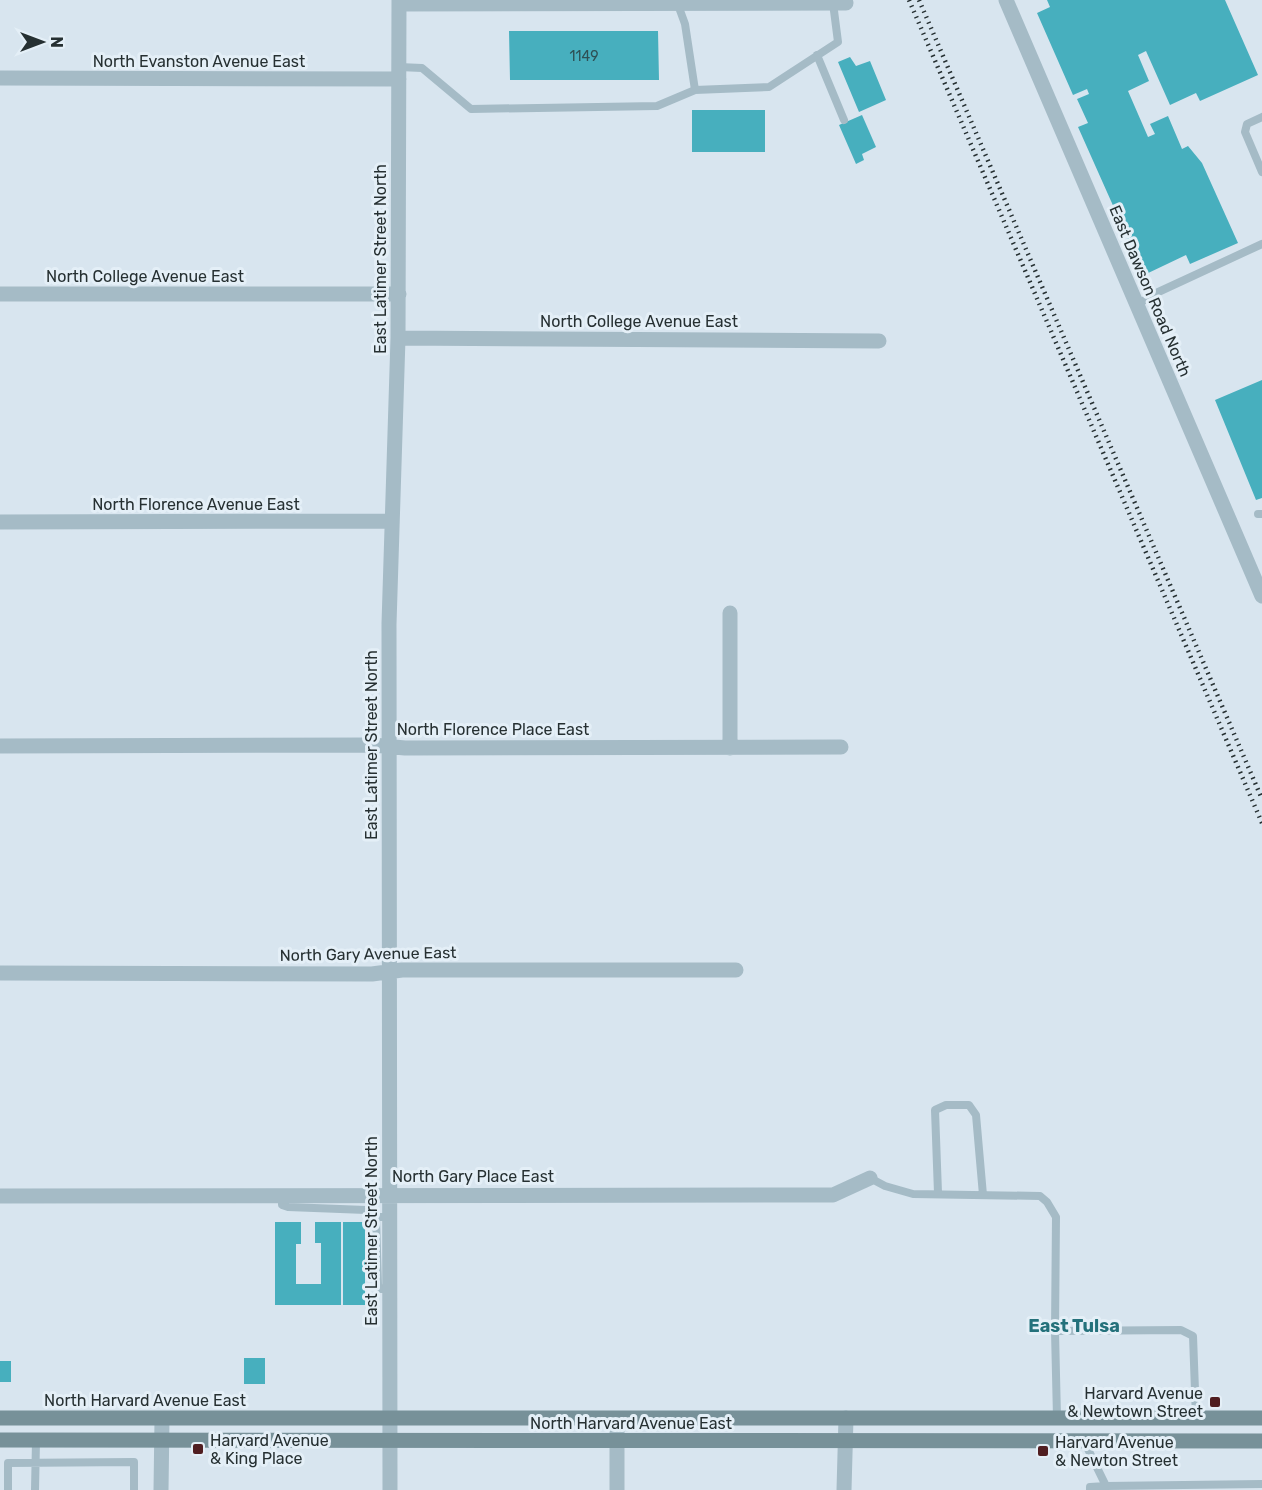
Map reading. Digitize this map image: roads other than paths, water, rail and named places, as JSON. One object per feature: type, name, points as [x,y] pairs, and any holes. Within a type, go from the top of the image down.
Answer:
[{"type":"main road","name":"North Harvard Avenue East","points":[[0,1418],[1262,1418]]},
{"type":"main road","points":[[1057,1418],[1058,1441]]},
{"type":"main road","name":"North Harvard Avenue East","points":[[0,1440],[1262,1440]]},
{"type":"street","name":"East Dawson Road North","points":[[1006,0],[1262,596]]},
{"type":"street","points":[[399,2],[839,3]]},
{"type":"street","name":"East Latimer Street North","points":[[390,1490],[389,1289],[382,1217],[388,1194],[389,624],[399,294],[399,2]]},
{"type":"street","name":"North Evanston Avenue East","points":[[0,78],[399,74]]},
{"type":"street","name":"North College Avenue East","points":[[0,294],[399,294]]},
{"type":"street","name":"North College Avenue East","points":[[398,338],[879,341]]},
{"type":"street","name":"North Florence Avenue East","points":[[0,522],[392,521]]},
{"type":"street","points":[[730,613],[730,748]]},
{"type":"street","name":"North Florence Place East","points":[[0,746],[841,747]]},
{"type":"street","name":"North Gary Avenue East","points":[[0,973],[372,974],[402,970],[736,970]]},
{"type":"street","name":"North Gary Place East","points":[[0,1196],[833,1195],[870,1178]]},
{"type":"street","points":[[844,1490],[846,1418]]},
{"type":"street","points":[[161,1490],[162,1419]]},
{"type":"street","points":[[617,1419],[617,1490]]},
{"type":"lane","points":[[677,2],[685,24],[695,90]]},
{"type":"lane","points":[[399,74],[422,68],[471,109],[657,106],[695,90],[769,87],[838,42],[839,3]]},
{"type":"lane","points":[[817,55],[844,120]]},
{"type":"lane","points":[[1262,117],[1247,124],[1245,132],[1262,172]]},
{"type":"lane","points":[[1137,305],[1154,294],[1262,244]]},
{"type":"lane","points":[[938,1193],[935,1110],[945,1105],[969,1105],[976,1115],[983,1195]]},
{"type":"lane","points":[[870,1178],[885,1186],[913,1194],[1040,1196],[1047,1202],[1056,1217],[1057,1418]]},
{"type":"lane","points":[[282,1196],[282,1205],[288,1207],[366,1210],[382,1217]]},
{"type":"lane","points":[[1055,1330],[1187,1332],[1193,1336],[1196,1418]]},
{"type":"lane","points":[[35,1490],[36,1441]]},
{"type":"lane","points":[[1084,1441],[1106,1486]]},
{"type":"lane","points":[[8,1490],[8,1463],[57,1461],[134,1462],[134,1490]]},
{"type":"lane","points":[[1090,1490],[1090,1487],[1106,1486],[1262,1484]]},
{"type":"railway","points":[[909,0],[1262,823]]},
{"type":"railway","points":[[919,0],[1262,799]]},
{"type":"place","name":"Harvard Avenue & Newtown Street","points":[[1215,1402]]},
{"type":"place","name":"Harvard Avenue & King Place","points":[[198,1449]]},
{"type":"place","name":"Harvard Avenue & Newton Street","points":[[1043,1451]]},
{"type":"district","name":"East Tulsa","points":[[1074,1326]]}]
